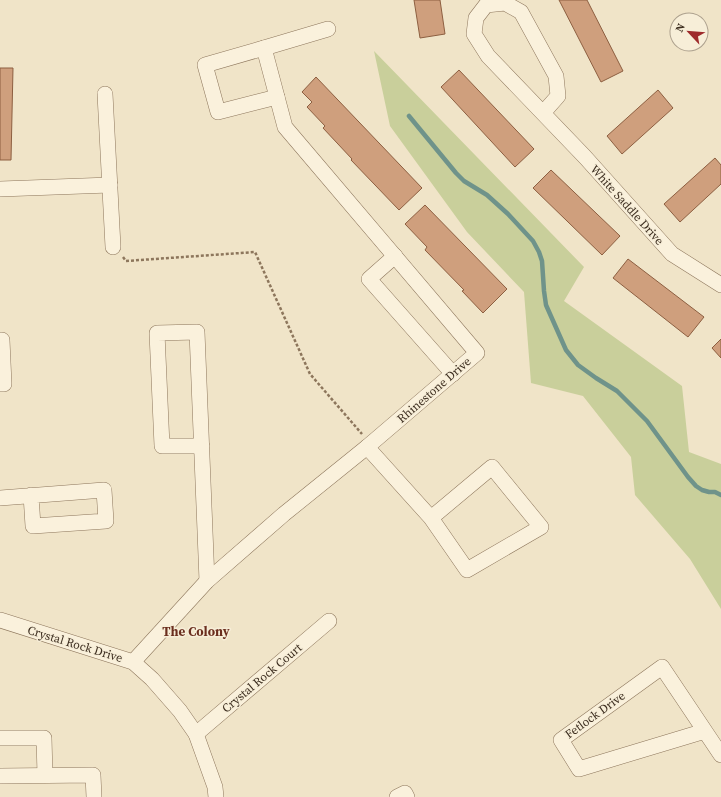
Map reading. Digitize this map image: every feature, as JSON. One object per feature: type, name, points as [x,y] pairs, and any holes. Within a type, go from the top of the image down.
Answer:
[{"type":"street","name":"White Saddle Drive","points":[[543,113],[558,96],[556,76],[522,12],[505,3],[486,5],[476,18],[474,34],[488,56],[585,157],[672,254],[721,285]]},
{"type":"street","points":[[277,97],[218,112],[204,65],[328,29]]},
{"type":"street","name":"Rhinestone Drive","points":[[133,662],[208,581],[284,514],[369,446],[477,353],[285,126],[264,48]]},
{"type":"street","points":[[105,94],[113,247]]},
{"type":"street","points":[[0,189],[110,185]]},
{"type":"street","points":[[395,256],[369,279],[453,374]]},
{"type":"street","points":[[202,446],[162,446],[157,333],[197,332],[208,581]]},
{"type":"street","points":[[0,340],[2,340],[4,384],[0,384]]},
{"type":"street","points":[[369,446],[431,518],[468,570],[541,527],[492,467],[431,518]]},
{"type":"street","points":[[0,498],[104,490],[106,521],[34,526],[32,496]]},
{"type":"street","name":"Crystal Rock Drive","points":[[0,620],[133,662],[152,680],[180,711],[196,734],[215,787],[216,797]]},
{"type":"street","name":"Crystal Rock Court","points":[[196,734],[329,621]]},
{"type":"street","name":"Fetlock Drive","points":[[705,731],[579,769],[561,740],[662,667],[705,731],[721,755]]},
{"type":"street","points":[[0,738],[44,738],[45,775]]},
{"type":"street","points":[[0,776],[93,775],[94,797]]},
{"type":"street","points":[[398,797],[405,793],[407,797]]},
{"type":"path","points":[[113,247],[126,261],[255,252],[310,374],[369,446]]},
{"type":"green space","points":[[374,51],[584,267],[564,301],[682,386],[689,452],[721,464],[721,609],[690,559],[635,495],[631,457],[583,396],[531,383],[524,292],[467,232],[390,126]]},
{"type":"building","points":[[414,0],[440,0],[445,34],[420,38]]},
{"type":"building","points":[[559,0],[587,0],[623,71],[601,82]]},
{"type":"building","points":[[0,68],[13,68],[11,160],[0,160]]},
{"type":"building","points":[[459,70],[534,149],[515,167],[441,87]]},
{"type":"building","points":[[316,77],[422,188],[399,210],[351,160],[352,159],[323,128],[325,126],[307,107],[312,102],[302,92]]},
{"type":"building","points":[[658,90],[673,108],[622,154],[607,136]]},
{"type":"building","points":[[715,158],[721,165],[721,184],[680,222],[664,204]]},
{"type":"building","points":[[551,170],[620,236],[602,255],[533,188]]},
{"type":"building","points":[[425,205],[507,289],[483,313],[462,291],[464,290],[425,250],[427,247],[405,224]]},
{"type":"building","points":[[628,259],[704,317],[688,337],[613,278]]},
{"type":"building","points":[[721,339],[721,358],[712,348]]},
{"type":"waterway","points":[[409,116],[456,173],[464,181],[487,195],[508,214],[533,241],[542,261],[546,305],[566,350],[578,365],[617,391],[647,421],[696,486],[702,490],[715,492],[721,495]]},
{"type":"district","name":"The Colony","points":[[196,631]]}]
